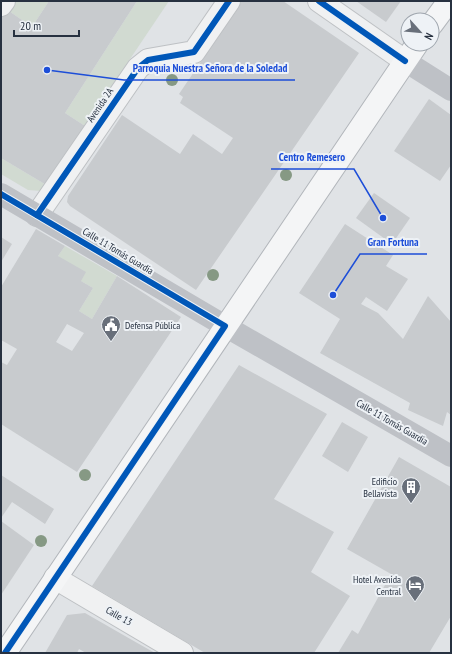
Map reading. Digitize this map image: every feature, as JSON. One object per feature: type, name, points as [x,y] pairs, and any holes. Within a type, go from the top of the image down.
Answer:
[{"type":"highway","points":[[440,12],[448,1]]},
{"type":"highway","points":[[5,653],[411,52]]},
{"type":"street","points":[[1,5],[4,1]]},
{"type":"street","name":"Avenida 2A","points":[[37,215],[138,68],[148,60],[194,52],[229,1]]},
{"type":"street","points":[[319,1],[400,46]]},
{"type":"street","points":[[411,52],[451,90]]},
{"type":"street","name":"Calle 11 Tomás Guardia","points":[[1,194],[225,326],[451,456]]},
{"type":"street","name":"Calle 13","points":[[55,578],[182,653]]},
{"type":"shaded area","points":[[12,1],[49,1],[32,27],[6,9]]},
{"type":"shaded area","points":[[137,1],[169,1],[85,126],[65,113]]},
{"type":"shaded area","points":[[1,158],[48,186],[41,191],[28,190],[1,174]]},
{"type":"shaded area","points":[[65,246],[117,276],[92,319],[79,311],[93,288],[81,281],[58,256]]},
{"type":"building","points":[[49,1],[137,1],[65,113],[85,126],[48,186],[1,158],[1,17],[6,9],[32,27]]},
{"type":"building","points":[[242,1],[283,1],[359,53],[196,290],[70,206],[67,202],[68,196],[122,115],[180,154],[193,134],[222,154],[233,138],[180,103],[183,97],[179,94]]},
{"type":"building","points":[[356,1],[401,1],[386,22]]},
{"type":"building","points":[[429,99],[451,115],[451,165],[440,181],[394,151]]},
{"type":"building","points":[[374,193],[410,218],[392,244],[356,218]]},
{"type":"building","points":[[345,224],[393,255],[386,266],[408,279],[387,311],[366,297],[361,304],[378,313],[403,339],[428,296],[451,322],[451,415],[447,412],[443,426],[408,410],[410,403],[320,353],[340,319],[299,293]]},
{"type":"building","points":[[36,229],[65,246],[58,256],[86,272],[81,281],[93,288],[79,311],[92,319],[117,276],[181,317],[77,472],[1,424],[1,362],[7,365],[17,349],[1,340],[1,287]],"holes":[[[67,324],[84,333],[72,351],[56,342]]]},
{"type":"building","points":[[1,237],[12,244],[1,262]]},
{"type":"building","points":[[239,365],[327,414],[274,499],[334,532],[311,572],[350,596],[314,653],[205,653],[92,586]]},
{"type":"building","points":[[342,422],[368,437],[348,472],[322,456]]},
{"type":"building","points":[[399,457],[451,487],[451,616],[429,653],[338,653],[352,630],[358,634],[391,574],[347,549]]},
{"type":"building","points":[[1,475],[54,509],[45,524],[12,502],[1,518]]},
{"type":"building","points":[[1,521],[34,545],[1,595]]},
{"type":"building","points":[[85,613],[155,653],[86,653],[79,649],[77,653],[45,653],[67,615]]},
{"type":"cycle path","points":[[37,215],[138,68],[148,60],[194,52],[229,1]]},
{"type":"cycle path","points":[[319,1],[405,61]]},
{"type":"cycle path","points":[[1,194],[225,326],[5,653]]},
{"type":"place","name":"Parroquia Nuestra Señora de la Soledad","points":[[47,70]]},
{"type":"place","name":"Centro Remesero","points":[[383,218]]},
{"type":"place","name":"Gran Fortuna","points":[[333,295]]},
{"type":"place","name":"Defensa Pública","points":[[111,342]]},
{"type":"place","name":"Edificio Bellavista","points":[[411,504]]},
{"type":"place","name":"Hotel Avenida Central","points":[[415,602]]}]
